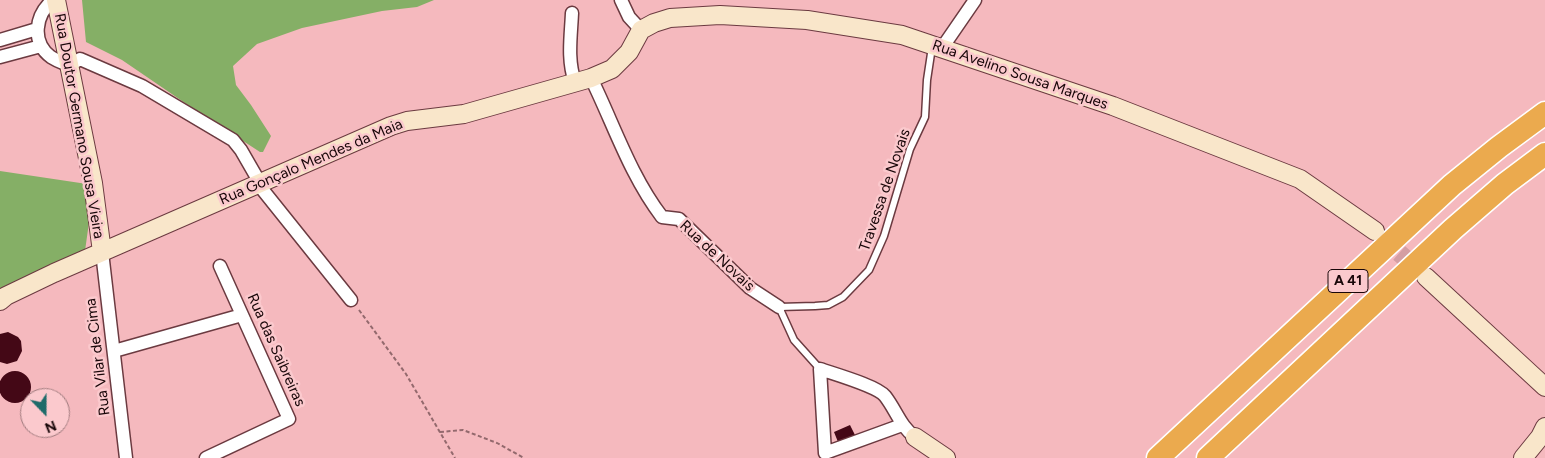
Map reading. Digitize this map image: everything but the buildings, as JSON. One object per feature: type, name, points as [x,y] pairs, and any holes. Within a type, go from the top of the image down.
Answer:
[{"type":"highway","name":"A 41","points":[[1158,458],[1452,185],[1545,113]]},
{"type":"highway","name":"A 41","points":[[1208,458],[1454,229],[1506,184],[1545,154]]},
{"type":"street","points":[[54,0],[46,5],[38,22],[37,36],[41,46],[59,61],[70,64],[80,59],[142,86],[233,140],[242,150],[259,183],[351,300]]},
{"type":"street","name":"Rua Doutor Germano Sousa Vieira","points":[[54,0],[70,64],[93,183],[102,252]]},
{"type":"street","points":[[621,0],[628,17],[641,30]]},
{"type":"street","points":[[937,47],[975,0]]},
{"type":"street","points":[[572,13],[570,56],[572,74],[583,80]]},
{"type":"street","name":"Rua Avelino Sousa Marques","points":[[641,30],[670,18],[720,15],[807,20],[902,35],[1113,106],[1300,179],[1375,231]]},
{"type":"street","points":[[0,40],[38,29]]},
{"type":"street","name":"Rua Gonçalo Mendes da Maia","points":[[0,301],[34,282],[391,126],[407,120],[464,114],[583,80],[612,69],[629,52],[641,30]]},
{"type":"street","points":[[0,58],[41,46]]},
{"type":"street","name":"Rua de Novais","points":[[583,80],[649,200],[662,217],[680,219],[750,288],[780,306]]},
{"type":"street","name":"Rua Vilar de Cima","points":[[102,252],[126,458]]},
{"type":"street","name":"Rua das Saibreiras","points":[[206,458],[289,419],[220,266]]},
{"type":"street","points":[[1426,277],[1545,387]]},
{"type":"street","points":[[114,351],[242,315]]},
{"type":"street","points":[[902,425],[825,455],[820,369],[874,388],[884,394],[907,431],[946,458]]},
{"type":"street","points":[[1523,458],[1540,438],[1545,426]]},
{"type":"lane","name":"Travessa de Novais","points":[[780,306],[828,305],[843,297],[869,270],[884,236],[910,149],[925,117],[926,80],[937,47]]},
{"type":"lane","points":[[780,306],[794,340],[820,369]]},
{"type":"path","points":[[351,300],[406,374],[455,458]]},
{"type":"path","points":[[440,432],[463,430],[497,443],[524,458]]},
{"type":"green space","points":[[82,0],[434,0],[417,7],[382,11],[302,28],[257,44],[233,66],[236,85],[271,136],[263,152],[260,152],[122,60],[86,42]]},
{"type":"green space","points":[[0,171],[87,184],[90,215],[85,251],[0,295]]},
{"type":"tunnel","points":[[1379,235],[1423,274]]}]
